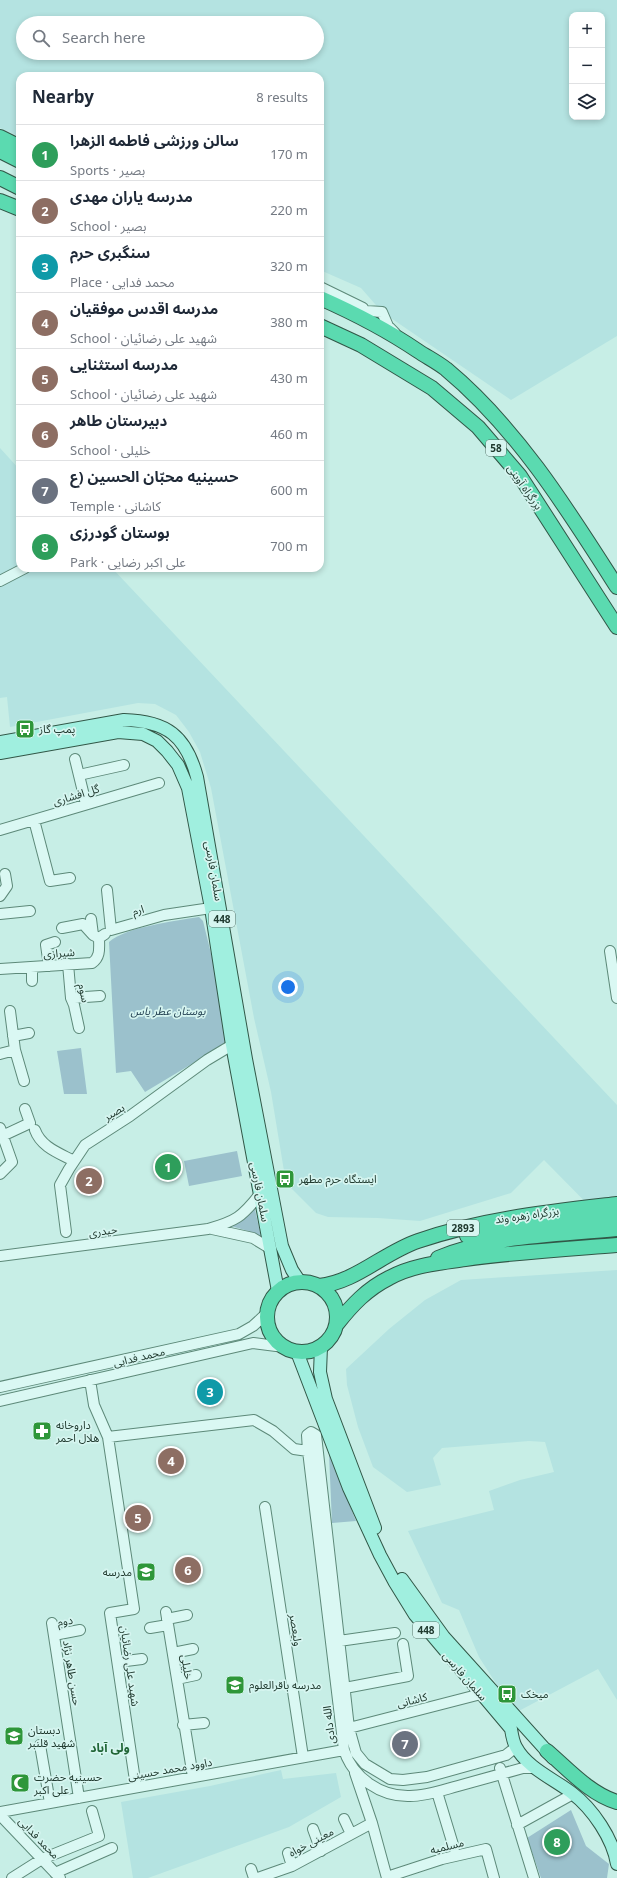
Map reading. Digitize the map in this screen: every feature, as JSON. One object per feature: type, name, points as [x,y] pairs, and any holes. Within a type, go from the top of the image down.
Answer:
[{"type":"highway","points":[[5,136],[16,143]]},
{"type":"highway","points":[[0,151],[16,159]]},
{"type":"highway","points":[[0,178],[16,186]]},
{"type":"highway","points":[[0,202],[16,208]]},
{"type":"highway","name":"بزرگراه آوینی","points":[[324,300],[370,321],[402,340],[445,369],[490,412],[532,461],[587,539],[617,587]]},
{"type":"highway","name":"بزرگراه آوینی","points":[[324,328],[361,345],[432,388],[478,427],[520,476],[617,627]]},
{"type":"highway","name":"بزرگراه زهره وند","points":[[319,1286],[344,1281],[416,1242],[488,1221],[617,1204]]},
{"type":"highway","name":"بزرگراه زهره وند","points":[[416,1242],[454,1238],[497,1230],[617,1217]]},
{"type":"highway","name":"بزرگراه زهره وند","points":[[337,1324],[358,1299],[390,1277],[458,1250],[498,1242],[617,1229]]},
{"type":"highway","name":"بزرگراه زهره وند","points":[[421,1265],[483,1257],[617,1245]]},
{"type":"highway","points":[[300,1282],[319,1286],[326,1291],[335,1305],[337,1324],[328,1341],[321,1347],[305,1352],[290,1349],[271,1332],[267,1323],[267,1313],[273,1297],[278,1291],[292,1283],[300,1282]]},
{"type":"highway","points":[[547,1751],[592,1789],[607,1799],[617,1802]]},
{"type":"main road","name":"سلمان فارسی","points":[[0,742],[124,720],[145,720],[164,727],[170,731],[180,740],[192,757],[198,777],[246,1059],[282,1246],[292,1270],[300,1282]]},
{"type":"main road","name":"سلمان فارسی","points":[[0,753],[118,732],[143,734],[156,741],[167,751],[178,765],[188,788],[211,908],[232,1045],[278,1291]]},
{"type":"main road","name":"سلمان فارسی","points":[[321,1347],[320,1372],[326,1399],[367,1508],[386,1553],[407,1587],[444,1637],[547,1751]]},
{"type":"main road","name":"سلمان فارسی","points":[[290,1349],[349,1488],[380,1555],[415,1615],[511,1729],[516,1747],[535,1768],[573,1794],[602,1826],[616,1855],[617,1864]]},
{"type":"main road","name":"448","points":[[547,1751],[608,1823],[617,1838]]},
{"type":"street","points":[[324,289],[377,312],[402,340]]},
{"type":"street","points":[[344,308],[377,312]]},
{"type":"street","points":[[0,581],[17,572]]},
{"type":"street","points":[[75,760],[86,804]]},
{"type":"street","points":[[79,775],[124,765]]},
{"type":"street","name":"گل افشاری","points":[[1,830],[159,783]]},
{"type":"street","points":[[0,819],[1,830]]},
{"type":"street","points":[[34,820],[50,882],[70,878]]},
{"type":"street","points":[[0,896],[6,886],[5,874]]},
{"type":"street","points":[[107,890],[111,930]]},
{"type":"street","name":"ارم","points":[[96,936],[111,930],[164,915],[211,908]]},
{"type":"street","points":[[0,914],[30,911]]},
{"type":"street","points":[[91,919],[96,936]]},
{"type":"street","points":[[66,925],[83,924],[96,936]]},
{"type":"street","name":"شیرازی","points":[[0,969],[92,963],[99,955],[96,936]]},
{"type":"street","points":[[49,966],[46,945],[55,942]]},
{"type":"street","points":[[610,951],[617,998]]},
{"type":"street","name":"سوم","points":[[68,964],[71,998],[79,1028]]},
{"type":"street","points":[[32,967],[32,981]]},
{"type":"street","points":[[71,998],[100,996]]},
{"type":"street","points":[[10,1011],[15,1050],[24,1080]]},
{"type":"street","points":[[13,1036],[29,1033]]},
{"type":"street","name":"بصیر","points":[[66,1232],[60,1185],[85,1145],[130,1116],[207,1060],[232,1045]]},
{"type":"street","points":[[0,1054],[15,1050]]},
{"type":"street","points":[[0,1174],[12,1162],[1,1134],[30,1123],[25,1109]]},
{"type":"street","points":[[35,1130],[37,1136],[45,1145],[74,1161]]},
{"type":"street","points":[[208,1229],[225,1224],[241,1216],[260,1194]]},
{"type":"street","points":[[208,1229],[253,1238],[271,1249]]},
{"type":"street","name":"حیدری","points":[[0,1256],[208,1229]]},
{"type":"street","name":"محمد فدایی","points":[[0,1387],[239,1334],[253,1326],[267,1313]]},
{"type":"street","name":"محمد فدایی","points":[[0,1401],[254,1343],[290,1349]]},
{"type":"street","name":"شهید علی رضائیان","points":[[90,1380],[94,1405],[108,1437],[134,1609],[110,1613],[136,1787]]},
{"type":"street","points":[[108,1437],[254,1420],[273,1431],[294,1449],[308,1451]]},
{"type":"street","name":"الله دادی","points":[[348,1753],[349,1728],[345,1688],[312,1435],[308,1451],[348,1753],[355,1773],[378,1789],[395,1796],[411,1796],[437,1792],[504,1770],[535,1768]]},
{"type":"street","name":"ولیعصر","points":[[265,1507],[303,1757]]},
{"type":"street","points":[[150,1628],[167,1619],[187,1615]]},
{"type":"street","name":"خلیلی","points":[[167,1619],[183,1725],[193,1777]]},
{"type":"street","name":"حسن طاهر نژاد","points":[[52,1623],[79,1798]]},
{"type":"street","name":"دوم","points":[[54,1635],[80,1630]]},
{"type":"street","points":[[339,1641],[395,1633]]},
{"type":"street","points":[[345,1688],[408,1676],[403,1644]]},
{"type":"street","points":[[173,1653],[193,1649]]},
{"type":"street","points":[[118,1662],[142,1658]]},
{"type":"street","points":[[177,1679],[196,1676]]},
{"type":"street","name":"کاشانی","points":[[349,1728],[481,1694]]},
{"type":"street","points":[[183,1725],[204,1723]]},
{"type":"street","points":[[40,1745],[50,1803]]},
{"type":"street","name":"الله دادی","points":[[348,1753],[378,1773],[390,1779],[403,1780],[427,1778],[506,1755],[516,1747]]},
{"type":"street","name":"داوود محمد حسینی","points":[[0,1812],[303,1757],[348,1753]]},
{"type":"street","points":[[506,1755],[513,1758],[514,1763],[504,1770],[517,1825],[534,1878]]},
{"type":"street","points":[[355,1773],[372,1823],[387,1878]]},
{"type":"street","points":[[437,1792],[454,1848]]},
{"type":"street","points":[[517,1825],[573,1794]]},
{"type":"street","points":[[12,1878],[42,1859],[99,1836],[92,1811]]},
{"type":"street","name":"محمد فدایی","points":[[0,1815],[57,1876]]},
{"type":"street","points":[[344,1819],[351,1834]]},
{"type":"street","name":"معینی خواه","points":[[258,1878],[292,1866],[372,1823]]},
{"type":"street","points":[[313,1829],[321,1851]]},
{"type":"street","points":[[57,1876],[112,1848]]},
{"type":"street","name":"مسلمیه","points":[[387,1878],[442,1860],[486,1849],[494,1878]]},
{"type":"street","points":[[288,1853],[292,1866]]},
{"type":"shaded area","points":[[0,0],[617,0],[617,336],[511,400],[382,312],[361,288],[324,272],[324,72],[16,72],[16,135],[0,128]]},
{"type":"shaded area","points":[[0,448],[16,466],[16,572],[116,572],[617,1105],[617,1234],[544,1160],[511,1193],[420,1221],[328,1217],[316,1213],[286,1183],[271,1092],[254,1018],[211,788],[200,752],[189,732],[176,715],[155,704],[138,703],[10,727],[7,697],[0,698]]},
{"type":"shaded area","points":[[617,1270],[617,1700],[598,1669],[515,1713],[479,1657],[459,1610],[442,1603],[408,1531],[494,1510],[489,1491],[520,1480],[554,1472],[545,1442],[529,1441],[442,1448],[433,1458],[441,1485],[407,1492],[373,1467],[358,1427],[347,1385],[346,1369],[389,1329],[425,1300],[461,1280]]},
{"type":"shaded area","points":[[281,1770],[283,1779],[336,1773],[341,1797],[289,1827],[148,1878],[133,1878],[121,1802],[210,1786]]},
{"type":"green space","name":"بوستان عطر یاس","points":[[199,917],[203,921],[218,982],[226,1037],[224,1046],[145,1092],[131,1071],[116,1073],[109,942],[127,932],[164,923]]},
{"type":"green space","points":[[81,1048],[87,1094],[64,1094],[57,1051]]},
{"type":"green space","points":[[237,1151],[242,1176],[189,1186],[184,1161]]},
{"type":"green space","points":[[254,1205],[261,1237],[258,1238],[248,1231],[231,1226],[246,1217]]},
{"type":"green space","points":[[329,1454],[356,1521],[332,1523]]},
{"type":"green space","points":[[571,1810],[586,1846],[609,1864],[607,1878],[541,1878],[527,1838]]},
{"type":"place","name":"پمپ گاز","points":[[25,729]]},
{"type":"place","name":"سالن ورزشی فاطمه الزهرا","points":[[168,1167]]},
{"type":"place","name":"ایستگاه حرم مطهر","points":[[285,1179]]},
{"type":"place","name":"مدرسه یاران مهدی","points":[[89,1181]]},
{"type":"place","name":"سنگبری حرم","points":[[210,1392]]},
{"type":"place","name":"داروخانه هلال احمر","points":[[42,1431]]},
{"type":"place","name":"مدرسه اقدس موفقیان","points":[[171,1461]]},
{"type":"place","name":"مدرسه استثنایی","points":[[138,1518]]},
{"type":"place","name":"دبیرستان طاهر","points":[[188,1570]]},
{"type":"place","name":"مدرسه","points":[[146,1572]]},
{"type":"place","name":"مدرسه باقرالعلوم","points":[[235,1685]]},
{"type":"place","name":"میخک","points":[[507,1694]]},
{"type":"place","name":"دبستان شهید قلنبر","points":[[14,1736]]},
{"type":"place","name":"حسینیه محبّان الحسین (ع","points":[[405,1744]]},
{"type":"place","name":"حسینیه حضرت علی اکبر","points":[[20,1783]]},
{"type":"place","name":"بوستان گودرزی","points":[[557,1842]]},
{"type":"district","name":"ولی آباد","points":[[110,1748]]}]
